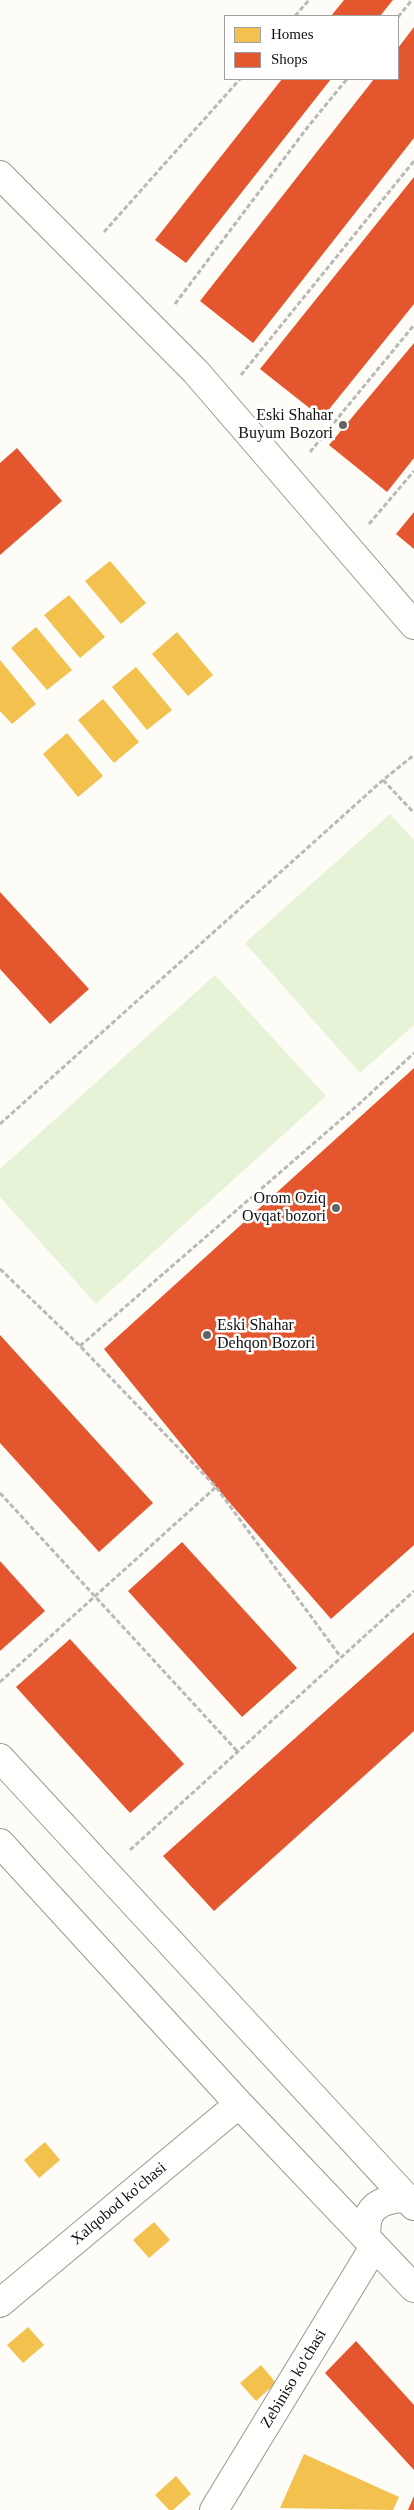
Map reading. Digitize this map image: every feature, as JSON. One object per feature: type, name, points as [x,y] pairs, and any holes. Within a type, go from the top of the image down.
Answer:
[{"type":"street","points":[[0,175],[221,400],[414,625]]},
{"type":"street","points":[[0,1758],[410,2202]]},
{"type":"street","points":[[0,1843],[239,2104],[414,2288]]},
{"type":"street","name":"Xalqobod ko'chasi","points":[[0,2304],[239,2104]]},
{"type":"street","points":[[371,2243],[365,2226],[370,2213],[379,2203],[392,2198],[410,2202]]},
{"type":"street","name":"Zebiniso ko'chasi","points":[[214,2510],[371,2243]]},
{"type":"path","points":[[296,15],[309,0]]},
{"type":"path","points":[[399,17],[412,0]]},
{"type":"path","points":[[82,258],[239,80]]},
{"type":"path","points":[[155,331],[307,128],[346,80]]},
{"type":"path","points":[[221,400],[414,161]]},
{"type":"path","points":[[288,478],[414,325]]},
{"type":"path","points":[[348,549],[414,471]]},
{"type":"path","points":[[0,1124],[383,780],[414,755]]},
{"type":"path","points":[[383,780],[414,813]]},
{"type":"path","points":[[80,1346],[359,1104],[414,1053]]},
{"type":"path","points":[[0,1269],[80,1346],[216,1487],[340,1656]]},
{"type":"path","points":[[0,1682],[216,1487]]},
{"type":"path","points":[[0,1493],[238,1751]]},
{"type":"path","points":[[105,1872],[340,1656],[414,1591]]},
{"type":"green space","points":[[390,814],[414,840],[414,1025],[360,1073],[245,943]]},
{"type":"green space","points":[[215,975],[326,1096],[96,1304],[0,1197],[0,1169]]},
{"type":"building: Homes","points":[[110,561],[146,603],[121,624],[85,581]]},
{"type":"building: Homes","points":[[69,595],[105,637],[80,658],[44,615]]},
{"type":"building: Homes","points":[[36,627],[72,670],[47,690],[11,648]]},
{"type":"building: Homes","points":[[177,632],[213,675],[188,696],[152,654]]},
{"type":"building: Homes","points":[[0,660],[36,704],[12,724],[0,711]]},
{"type":"building: Homes","points":[[136,667],[172,710],[147,730],[112,687]]},
{"type":"building: Homes","points":[[103,699],[139,742],[114,763],[78,720]]},
{"type":"building: Homes","points":[[67,733],[103,776],[78,797],[43,754]]},
{"type":"building: Homes","points":[[45,2142],[60,2160],[39,2178],[24,2160]]},
{"type":"building: Homes","points":[[154,2222],[170,2240],[149,2258],[133,2240]]},
{"type":"building: Homes","points":[[28,2327],[44,2345],[23,2363],[7,2345]]},
{"type":"building: Homes","points":[[261,2365],[276,2383],[256,2401],[240,2383]]},
{"type":"building: Homes","points":[[304,2454],[399,2497],[393,2510],[280,2508]]},
{"type":"building: Homes","points":[[176,2476],[191,2494],[173,2510],[169,2510],[155,2495]]},
{"type":"building: Shops","points":[[344,0],[393,0],[381,15],[332,15]]},
{"type":"building: Shops","points":[[414,27],[414,138],[253,343],[200,301],[373,80],[399,80],[399,47]]},
{"type":"building: Shops","points":[[281,80],[330,80],[186,263],[155,240]]},
{"type":"building: Shops","points":[[414,177],[414,304],[322,418],[260,369]]},
{"type":"building: Shops","points":[[414,343],[414,458],[387,492],[329,445]]},
{"type":"building: Shops","points":[[17,448],[62,501],[0,555],[0,463]]},
{"type":"building: Shops","points":[[414,512],[414,549],[396,534]]},
{"type":"building: Shops","points":[[0,892],[89,989],[50,1024],[0,969]]},
{"type":"building: Shops","name":"Orom Oziq Ovqat bozori","points":[[414,1068],[414,1545],[331,1619],[216,1487],[104,1349]]},
{"type":"building: Shops","points":[[0,1335],[153,1503],[99,1552],[0,1443]]},
{"type":"building: Shops","points":[[182,1542],[297,1668],[242,1717],[128,1591]]},
{"type":"building: Shops","points":[[0,1561],[45,1611],[0,1651]]},
{"type":"building: Shops","points":[[414,1632],[414,1731],[214,1911],[163,1856]]},
{"type":"building: Shops","points":[[70,1639],[184,1764],[130,1813],[16,1687]]},
{"type":"building: Shops","points":[[356,2341],[414,2405],[414,2470],[325,2373]]},
{"type":"building: Shops","points":[[414,2496],[414,2510],[408,2510]]},
{"type":"place","name":"Eski Shahar Buyum Bozori","points":[[343,425]]},
{"type":"place","name":"Orom Oziq Ovqat bozori","points":[[336,1208]]},
{"type":"place","name":"Eski Shahar Dehqon Bozori","points":[[207,1335]]}]
